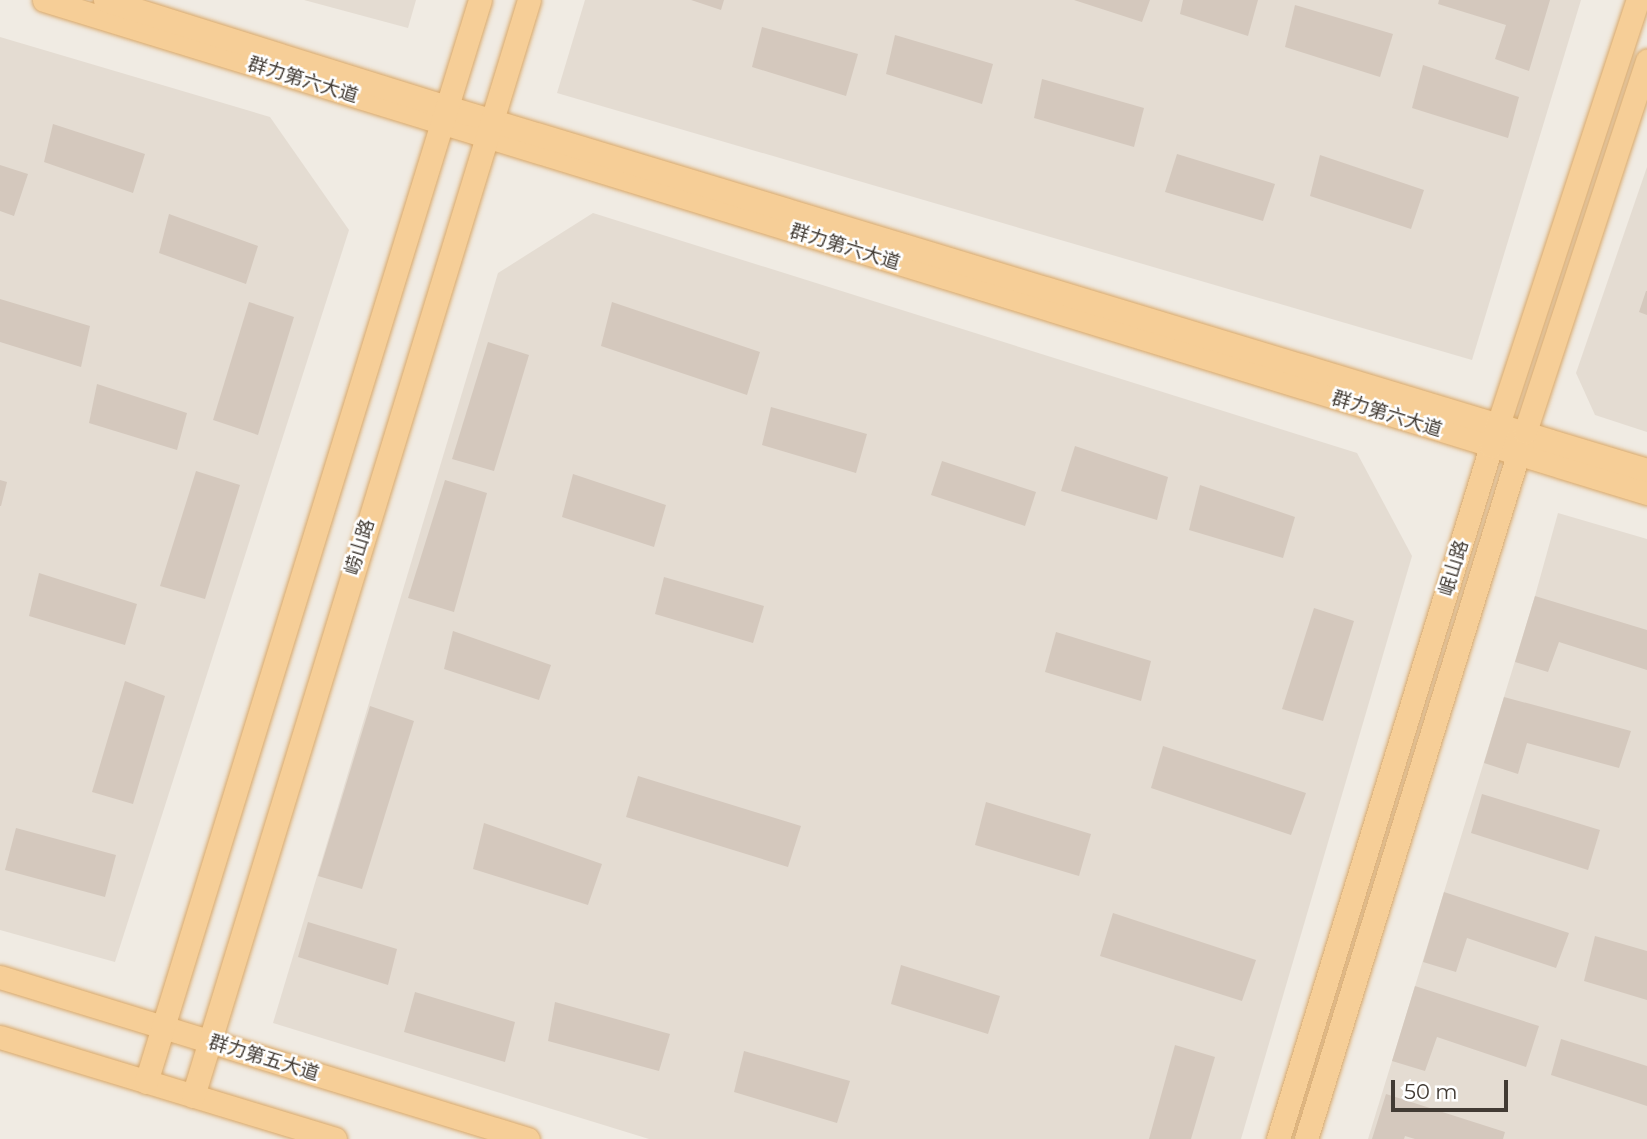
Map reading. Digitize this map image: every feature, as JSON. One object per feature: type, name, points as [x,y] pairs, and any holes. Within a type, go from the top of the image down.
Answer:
[{"type":"main road","name":"群力第六大道","points":[[44,0],[489,128],[1496,436],[1647,470]]},
{"type":"main road","name":"群力第六大道","points":[[106,0],[444,115]]},
{"type":"main road","points":[[146,1082],[161,1026],[480,0]]},
{"type":"main road","name":"崂山路","points":[[193,1096],[529,0]]},
{"type":"main road","name":"岷山路","points":[[1278,1139],[1496,436],[1638,0]]},
{"type":"main road","name":"岷山路","points":[[1306,1139],[1522,443],[1647,60]]},
{"type":"main road","name":"群力第六大道","points":[[1522,443],[1647,494]]},
{"type":"main road","name":"群力第五大道","points":[[0,977],[528,1139]]},
{"type":"main road","points":[[0,1037],[335,1139]]},
{"type":"shaded area","points":[[304,0],[416,0],[408,28]]},
{"type":"shaded area","points":[[585,0],[1581,0],[1472,360],[557,93]]},
{"type":"shaded area","points":[[0,37],[270,117],[349,230],[115,962],[0,930]]},
{"type":"shaded area","points":[[1647,167],[1647,432],[1595,415],[1576,373]]},
{"type":"shaded area","points":[[593,213],[1357,453],[1412,556],[1241,1139],[649,1139],[273,1023],[498,273]]},
{"type":"shaded area","points":[[1558,513],[1647,539],[1647,1139],[1368,1139],[1535,596]]},
{"type":"building","points":[[691,0],[724,0],[721,10]]},
{"type":"building","points":[[1074,0],[1150,0],[1142,22]]},
{"type":"building","points":[[1183,0],[1258,0],[1248,36],[1180,14]]},
{"type":"building","points":[[1439,0],[1550,0],[1529,71],[1495,59],[1506,25],[1438,4]]},
{"type":"building","points":[[1295,5],[1393,34],[1380,77],[1285,47]]},
{"type":"building","points":[[762,27],[858,54],[846,96],[752,67]]},
{"type":"building","points":[[895,35],[993,64],[982,104],[886,74]]},
{"type":"building","points":[[1423,65],[1519,97],[1508,138],[1412,108]]},
{"type":"building","points":[[1042,79],[1144,108],[1134,147],[1034,118]]},
{"type":"building","points":[[53,124],[145,154],[133,193],[44,162]]},
{"type":"building","points":[[1177,154],[1275,184],[1263,221],[1165,192]]},
{"type":"building","points":[[1320,155],[1424,190],[1411,229],[1310,196]]},
{"type":"building","points":[[0,165],[28,174],[14,216],[0,211]]},
{"type":"building","points":[[169,214],[258,246],[246,284],[159,253]]},
{"type":"building","points":[[1647,291],[1647,315],[1639,312]]},
{"type":"building","points":[[0,299],[90,326],[81,367],[0,342]]},
{"type":"building","points":[[249,302],[294,317],[258,435],[213,420]]},
{"type":"building","points":[[612,302],[760,352],[747,395],[601,346]]},
{"type":"building","points":[[488,342],[529,355],[494,471],[452,459]]},
{"type":"building","points":[[97,384],[187,413],[177,450],[89,423]]},
{"type":"building","points":[[771,407],[867,434],[856,473],[762,445]]},
{"type":"building","points":[[1075,446],[1168,477],[1157,520],[1061,491]]},
{"type":"building","points":[[942,461],[1036,492],[1025,526],[931,495]]},
{"type":"building","points":[[196,471],[240,485],[205,599],[160,586]]},
{"type":"building","points":[[573,474],[666,505],[654,547],[562,517]]},
{"type":"building","points":[[0,480],[7,482],[1,506],[0,506]]},
{"type":"building","points":[[445,480],[487,493],[454,612],[408,598]]},
{"type":"building","points":[[1200,485],[1295,517],[1283,558],[1189,530]]},
{"type":"building","points":[[39,573],[137,604],[125,645],[29,616]]},
{"type":"building","points":[[664,577],[764,606],[753,643],[655,614]]},
{"type":"building","points":[[1535,596],[1647,630],[1647,670],[1559,642],[1548,672],[1515,662]]},
{"type":"building","points":[[1314,608],[1354,621],[1323,721],[1282,709]]},
{"type":"building","points":[[453,631],[551,665],[539,700],[444,669]]},
{"type":"building","points":[[1056,632],[1151,661],[1141,701],[1045,672]]},
{"type":"building","points":[[125,681],[165,696],[133,804],[92,792]]},
{"type":"building","points":[[1504,697],[1631,731],[1619,768],[1527,743],[1518,774],[1484,763]]},
{"type":"building","points":[[370,706],[414,721],[362,889],[318,876]]},
{"type":"building","points":[[1163,746],[1306,793],[1291,835],[1151,788]]},
{"type":"building","points":[[638,776],[801,826],[788,867],[626,817]]},
{"type":"building","points":[[1482,794],[1600,830],[1588,870],[1471,833]]},
{"type":"building","points":[[986,802],[1091,834],[1079,876],[975,845]]},
{"type":"building","points":[[484,823],[602,864],[588,905],[473,869]]},
{"type":"building","points":[[16,828],[116,855],[105,897],[5,870]]},
{"type":"building","points":[[1444,892],[1569,933],[1556,968],[1467,938],[1456,972],[1423,962]]},
{"type":"building","points":[[1113,913],[1256,960],[1242,1001],[1100,956]]},
{"type":"building","points":[[308,922],[397,949],[388,985],[298,957]]},
{"type":"building","points":[[1595,936],[1647,951],[1647,1000],[1584,981]]},
{"type":"building","points":[[901,965],[1000,996],[988,1034],[891,1004]]},
{"type":"building","points":[[1415,986],[1539,1026],[1526,1067],[1437,1037],[1425,1071],[1392,1061]]},
{"type":"building","points":[[415,992],[515,1022],[505,1062],[404,1032]]},
{"type":"building","points":[[555,1002],[670,1034],[659,1071],[548,1041]]},
{"type":"building","points":[[1561,1039],[1647,1066],[1647,1106],[1551,1075]]},
{"type":"building","points":[[1175,1045],[1215,1057],[1191,1139],[1149,1139]]},
{"type":"building","points":[[744,1051],[850,1081],[837,1123],[734,1092]]},
{"type":"building","points":[[1386,1094],[1505,1132],[1503,1139],[1415,1139],[1405,1136],[1404,1139],[1372,1139]]}]
